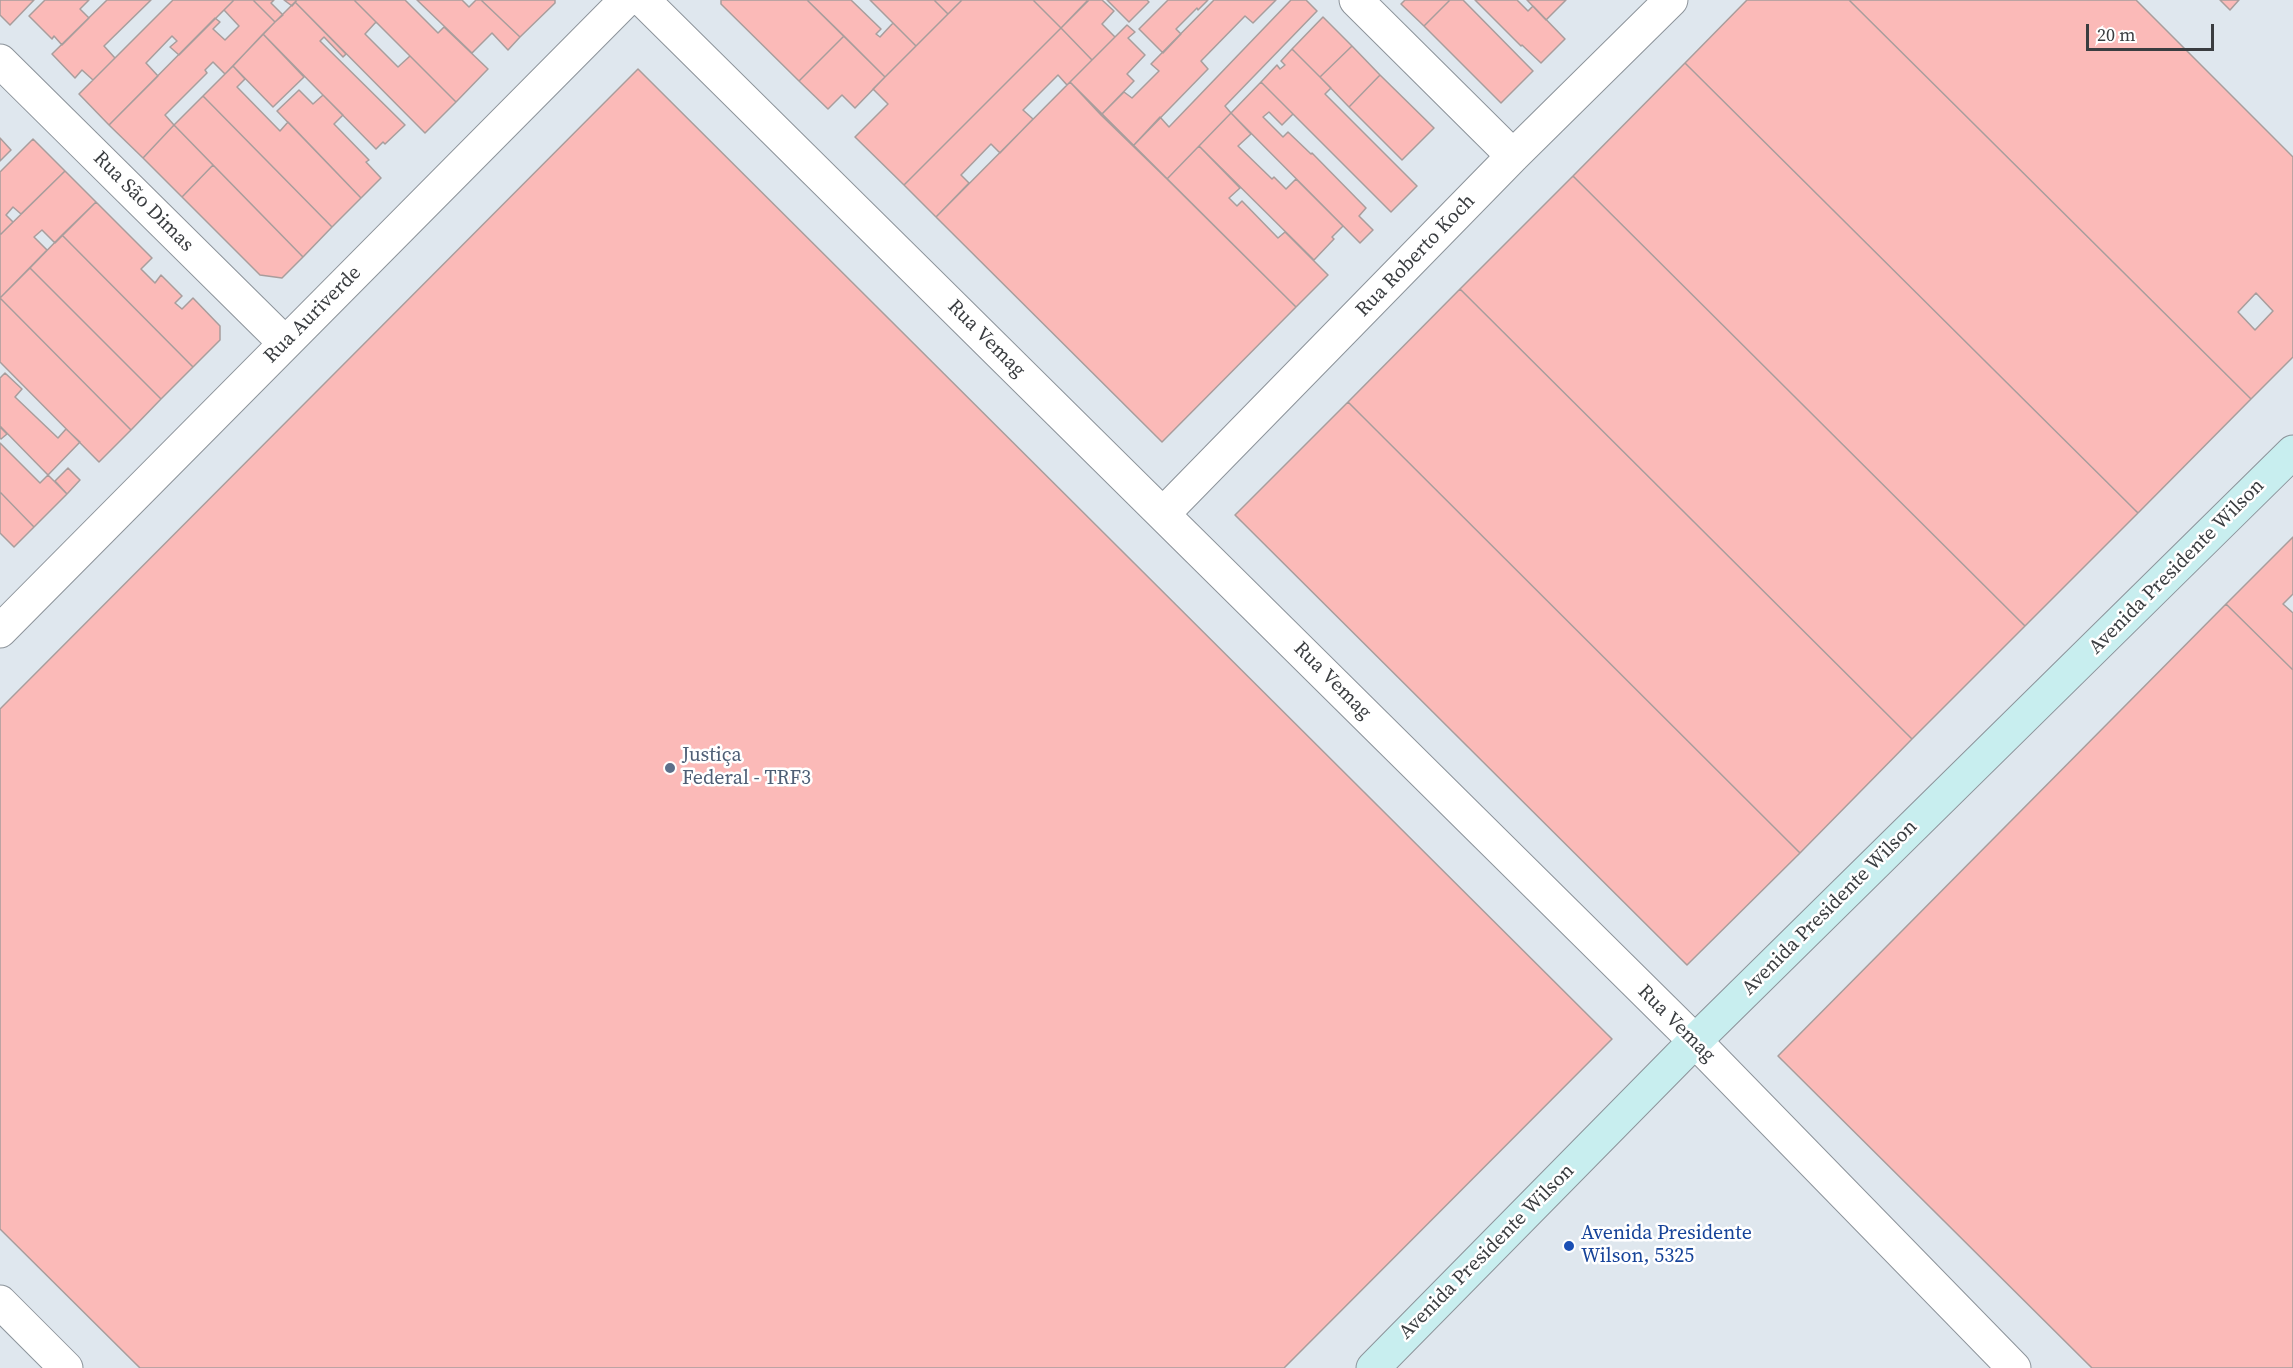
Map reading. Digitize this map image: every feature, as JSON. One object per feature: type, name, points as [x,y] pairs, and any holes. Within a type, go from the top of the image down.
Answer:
[{"type":"main road","name":"Avenida Presidente Wilson","points":[[1373,1368],[1695,1041],[2293,453]]},
{"type":"street","name":"Rua Auriverde","points":[[6,614],[285,343],[626,0]]},
{"type":"street","name":"Rua Vemag","points":[[643,0],[1695,1041],[2014,1368]]},
{"type":"street","points":[[1356,0],[1513,156]]},
{"type":"street","name":"Rua Roberto Koch","points":[[1163,514],[1513,156],[1671,0]]},
{"type":"street","name":"Rua São Dimas","points":[[0,61],[285,343]]},
{"type":"street","points":[[0,1302],[66,1368]]},
{"type":"building","points":[[0,0],[34,0],[10,25],[0,15]]},
{"type":"building","points":[[45,0],[89,0],[80,9],[89,18],[62,45],[54,36],[52,39],[29,16]]},
{"type":"building","points":[[107,0],[151,0],[104,46],[115,58],[93,80],[82,70],[75,78],[52,54]]},
{"type":"building","points":[[173,0],[234,0],[179,55],[170,47],[177,41],[172,36],[146,63],[158,76],[109,125],[79,94]]},
{"type":"building","points":[[234,0],[253,0],[275,22],[225,74],[213,62],[205,70],[207,73],[165,115],[174,125],[143,158],[109,125],[215,18],[220,22],[213,29],[225,40],[239,26],[224,10]]},
{"type":"building","points":[[253,0],[274,0],[271,3],[283,15],[275,22]]},
{"type":"building","points":[[284,0],[297,0],[292,6]]},
{"type":"building","points":[[297,0],[354,0],[376,22],[365,34],[398,67],[410,56],[456,102],[425,133],[295,2]]},
{"type":"building","points":[[354,0],[405,0],[438,33],[444,27],[488,69],[456,102]]},
{"type":"building","points":[[417,0],[462,0],[469,7],[476,0],[481,0],[520,37],[508,50],[492,33],[472,53]]},
{"type":"building","points":[[481,0],[555,0],[555,3],[520,37]]},
{"type":"building","points":[[721,0],[807,0],[844,36],[799,81],[721,4]]},
{"type":"building","points":[[807,0],[851,0],[881,29],[876,34],[880,37],[893,23],[916,46],[885,77]]},
{"type":"building","points":[[870,0],[934,0],[948,14],[916,46]]},
{"type":"building","points":[[934,0],[962,0],[948,14]]},
{"type":"building","points":[[962,0],[1033,0],[1061,28],[904,185],[855,137],[888,104],[873,89]]},
{"type":"building","points":[[1033,0],[1088,0],[1061,28]]},
{"type":"building","points":[[1089,0],[1102,0],[1114,11],[1102,24],[1115,37],[1092,60],[1061,28]]},
{"type":"building","points":[[1107,0],[1147,0],[1149,2],[1129,22]]},
{"type":"building","points":[[1168,0],[1208,0],[1176,29],[1181,34],[1163,53],[1139,29]]},
{"type":"building","points":[[1214,0],[1276,0],[1253,23],[1245,16],[1201,61],[1208,69],[1133,146],[1101,115],[1124,92],[1132,98],[1159,71],[1151,64]]},
{"type":"building","points":[[1291,0],[1306,0],[1317,11],[1225,106],[1231,113],[1167,179],[1133,146],[1160,117],[1169,127]]},
{"type":"building","points":[[1405,0],[1450,0],[1424,26],[1401,4]]},
{"type":"building","points":[[1450,0],[1463,0],[1533,71],[1501,103],[1424,26]]},
{"type":"building","points":[[1475,0],[1517,0],[1528,11],[1533,6],[1565,39],[1541,63]]},
{"type":"building","points":[[1527,0],[1566,0],[1546,20]]},
{"type":"building","points":[[1747,0],[1849,0],[2251,399],[2138,513],[1685,63]]},
{"type":"building","points":[[1849,0],[2136,0],[2293,157],[2293,357],[2251,399]],"holes":[[[2256,293],[2273,311],[2255,330],[2238,312]]]},
{"type":"building","points":[[2220,0],[2239,0],[2230,10]]},
{"type":"building","points":[[295,2],[346,54],[343,57],[324,37],[320,41],[405,125],[385,144],[383,142],[376,149],[263,34]]},
{"type":"building","points":[[1323,17],[1352,46],[1320,77],[1292,49]]},
{"type":"building","points":[[1127,25],[1135,32],[1128,38],[1145,55],[1127,74],[1134,81],[1101,115],[1070,82]]},
{"type":"building","points":[[1061,28],[1092,60],[1067,85],[1058,75],[1023,110],[1033,119],[1000,153],[991,144],[961,175],[969,183],[936,217],[904,185]]},
{"type":"building","points":[[263,34],[304,77],[273,107],[233,66]]},
{"type":"building","points":[[844,36],[885,77],[855,108],[842,95],[828,109],[799,81]]},
{"type":"building","points":[[1352,46],[1380,75],[1349,107],[1320,77]]},
{"type":"building","points":[[1292,49],[1331,88],[1325,94],[1417,186],[1391,212],[1261,82],[1277,65],[1280,69],[1285,65],[1281,61]]},
{"type":"building","points":[[1685,63],[2138,513],[2025,626],[1573,176]]},
{"type":"building","points":[[233,66],[245,79],[237,87],[280,131],[288,122],[361,198],[332,227],[203,96]]},
{"type":"building","name":"Justiça Federal - TRF3","points":[[638,69],[1612,1039],[1284,1368],[140,1368],[0,1229],[0,709]]},
{"type":"building","points":[[1380,75],[1434,128],[1402,160],[1349,107]]},
{"type":"building","points":[[1070,82],[1296,307],[1162,442],[936,217]]},
{"type":"building","points":[[1261,82],[1293,114],[1282,125],[1269,112],[1263,117],[1283,137],[1288,132],[1312,153],[1366,208],[1359,216],[1373,230],[1360,243],[1231,113]]},
{"type":"building","points":[[299,90],[313,104],[323,95],[343,115],[334,124],[369,160],[366,162],[381,178],[361,198],[277,111]]},
{"type":"building","points":[[203,96],[332,227],[303,257],[174,125]]},
{"type":"building","points":[[1231,113],[1251,134],[1238,146],[1272,179],[1274,177],[1286,189],[1296,179],[1343,226],[1314,260],[1199,146]]},
{"type":"building","points":[[174,125],[213,165],[182,197],[143,158]]},
{"type":"building","points":[[0,138],[11,150],[0,161]]},
{"type":"building","points":[[33,139],[65,171],[21,214],[13,207],[6,215],[13,222],[0,235],[0,172]]},
{"type":"building","points":[[1199,146],[1240,188],[1229,198],[1237,206],[1242,201],[1278,238],[1285,232],[1328,275],[1296,307],[1167,179]]},
{"type":"building","points":[[213,165],[303,257],[282,278],[260,275],[182,197]]},
{"type":"building","points":[[65,171],[96,202],[55,243],[42,230],[34,237],[47,250],[0,298],[0,235]]},
{"type":"building","points":[[1573,176],[2025,626],[1912,739],[1460,289]]},
{"type":"building","points":[[96,202],[152,258],[141,269],[155,283],[161,275],[182,296],[175,303],[182,309],[193,298],[220,326],[220,340],[193,367],[62,235]]},
{"type":"building","points":[[62,235],[193,367],[161,399],[30,268]]},
{"type":"building","points":[[30,268],[161,399],[131,430],[0,298]]},
{"type":"building","points":[[1460,289],[1912,739],[1800,853],[1348,402]]},
{"type":"building","points":[[0,298],[131,430],[99,462],[0,362]]},
{"type":"building","points":[[5,373],[22,389],[15,397],[58,438],[66,429],[80,442],[48,475],[0,426],[0,378]]},
{"type":"building","points":[[1348,402],[1800,853],[1687,965],[1235,515]]},
{"type":"building","points":[[0,427],[7,434],[1,439],[0,438]]},
{"type":"building","points":[[0,443],[40,483],[48,475],[67,494],[34,527],[0,492]]},
{"type":"building","points":[[68,468],[80,480],[67,494],[55,481]]},
{"type":"building","points":[[0,492],[34,527],[14,547],[0,533]]},
{"type":"building","points":[[2293,537],[2293,594],[2283,604],[2293,613],[2293,670],[2226,604]]},
{"type":"building","points":[[2226,604],[2293,670],[2293,1368],[2092,1368],[1778,1056]]},
{"type":"place","name":"Justiça Federal - TRF3","points":[[670,768]]},
{"type":"place","name":"Avenida Presidente Wilson, 5325","points":[[1569,1246]]}]
